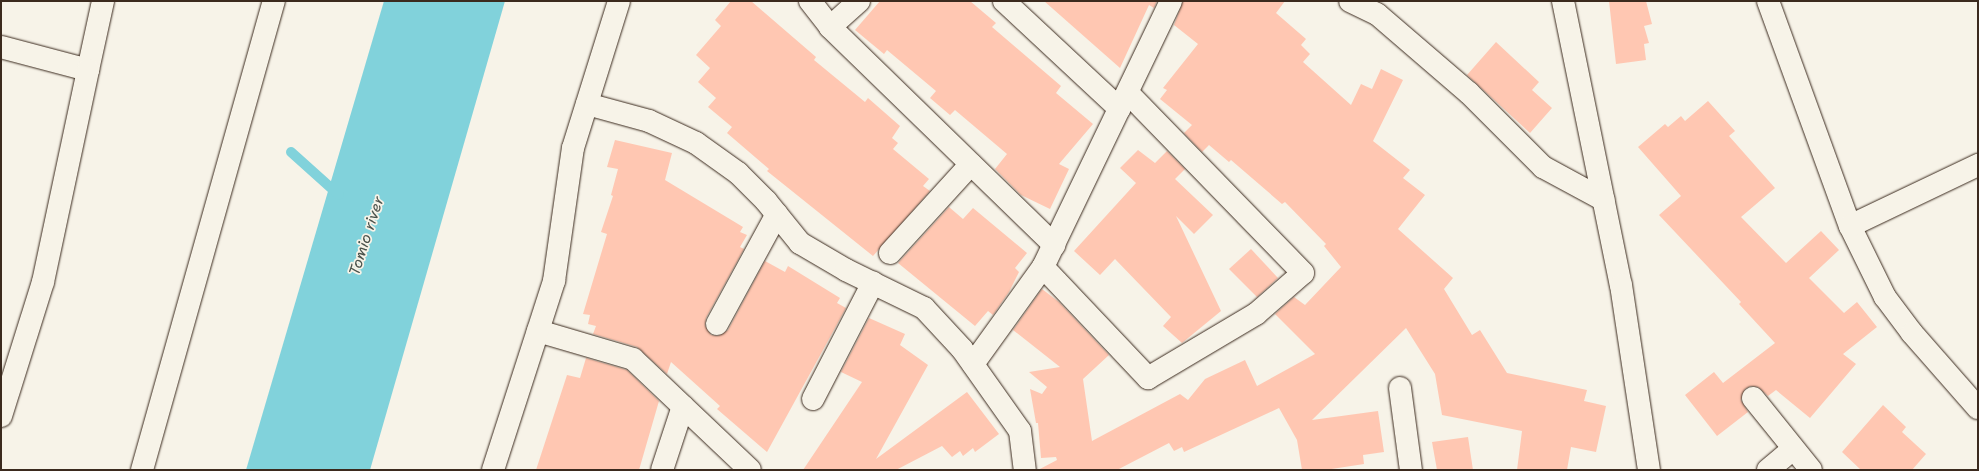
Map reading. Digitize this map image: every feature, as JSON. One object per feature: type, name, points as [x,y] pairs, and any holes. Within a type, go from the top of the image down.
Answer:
[{"type":"street","points":[[1,416],[43,282],[102,1]]},
{"type":"street","points":[[142,470],[274,1]]},
{"type":"street","points":[[493,470],[554,281],[573,148],[619,1]]},
{"type":"street","points":[[810,1],[830,27],[1054,245]]},
{"type":"street","points":[[830,27],[859,1]]},
{"type":"street","points":[[1004,1],[1124,101],[1303,273],[1256,314],[1148,378],[1043,267]]},
{"type":"street","points":[[973,364],[1043,267],[1171,1]]},
{"type":"street","points":[[1350,1],[1377,14],[1470,93],[1543,167],[1604,200]]},
{"type":"street","points":[[1563,1],[1621,285],[1650,470]]},
{"type":"street","points":[[1768,1],[1850,226],[1885,297],[1912,333],[1978,408]]},
{"type":"street","points":[[1,47],[88,70]]},
{"type":"street","points":[[587,104],[649,121],[696,143],[738,173],[777,214],[800,243],[873,283],[924,308],[973,364],[1020,431],[1025,470]]},
{"type":"street","points":[[890,253],[971,164]]},
{"type":"street","points":[[1850,226],[1978,165]]},
{"type":"street","points":[[717,324],[777,214]]},
{"type":"street","points":[[813,399],[873,283]]},
{"type":"street","points":[[538,331],[633,359],[750,470]]},
{"type":"street","points":[[1400,388],[1411,470]]},
{"type":"street","points":[[1753,398],[1811,470]]},
{"type":"street","points":[[662,470],[683,406]]},
{"type":"street","points":[[1768,470],[1793,448]]},
{"type":"water","name":"Tomio river","points":[[384,1],[505,1],[370,470],[246,470]]},
{"type":"building","points":[[731,1],[751,1],[816,57],[814,60],[865,102],[868,98],[900,126],[892,138],[898,143],[893,149],[929,179],[923,186],[930,191],[873,256],[767,171],[769,169],[727,133],[732,127],[708,107],[716,98],[698,82],[710,68],[696,55],[721,26],[715,20]]},
{"type":"building","points":[[880,1],[970,1],[996,23],[992,27],[1061,86],[1056,93],[1093,124],[1059,164],[1069,169],[1050,209],[1021,195],[995,169],[1007,154],[955,110],[950,115],[930,98],[936,91],[887,50],[884,54],[855,30]]},
{"type":"building","points":[[1044,1],[1157,1],[1154,8],[1149,5],[1120,68]]},
{"type":"building","points":[[1183,1],[1285,1],[1276,13],[1306,39],[1301,45],[1310,54],[1303,62],[1351,105],[1361,84],[1372,89],[1381,69],[1403,80],[1373,141],[1410,170],[1403,178],[1425,195],[1398,229],[1453,278],[1444,289],[1472,335],[1480,330],[1507,373],[1587,390],[1584,401],[1606,406],[1596,452],[1571,447],[1567,470],[1517,470],[1522,431],[1442,415],[1435,374],[1406,328],[1312,420],[1378,411],[1384,452],[1363,455],[1364,464],[1325,470],[1302,470],[1297,440],[1279,408],[1184,452],[1182,447],[1174,451],[1169,443],[1117,470],[1038,470],[1057,460],[1056,457],[1041,458],[1038,423],[1036,423],[1030,389],[1042,394],[1047,387],[1029,372],[1060,367],[1013,330],[1042,289],[1059,302],[1109,355],[1083,379],[1092,441],[1180,394],[1188,400],[1205,379],[1245,360],[1257,386],[1315,354],[1275,314],[1294,297],[1305,305],[1341,267],[1324,246],[1326,244],[1285,202],[1282,204],[1231,160],[1229,162],[1209,145],[1202,152],[1184,133],[1192,125],[1160,99],[1167,90],[1163,88],[1198,44],[1174,25]]},
{"type":"building","points":[[1609,1],[1646,1],[1652,24],[1644,26],[1649,43],[1644,44],[1646,60],[1616,64]]},
{"type":"building","points":[[1496,42],[1539,82],[1532,90],[1552,108],[1530,133],[1467,75]]},
{"type":"building","points":[[1708,101],[1735,131],[1729,136],[1775,188],[1741,217],[1786,263],[1821,231],[1839,250],[1809,278],[1844,313],[1857,302],[1877,327],[1843,354],[1856,364],[1810,418],[1776,390],[1768,396],[1758,387],[1751,386],[1745,389],[1741,400],[1748,412],[1717,436],[1685,395],[1714,372],[1723,383],[1775,343],[1739,304],[1741,302],[1659,215],[1681,196],[1638,147],[1665,124],[1668,127],[1681,116],[1685,121]]},
{"type":"building","points":[[615,140],[672,153],[665,180],[743,227],[740,232],[747,235],[740,247],[744,249],[706,318],[705,325],[711,335],[718,336],[728,330],[765,261],[785,272],[788,266],[840,298],[837,303],[846,308],[767,452],[717,409],[720,406],[671,362],[667,374],[637,347],[593,334],[596,326],[588,324],[590,315],[583,314],[607,234],[601,232],[613,196],[611,195],[618,169],[607,167]]},
{"type":"building","points":[[1138,150],[1155,163],[1167,151],[1185,169],[1175,179],[1213,215],[1194,234],[1176,216],[1221,311],[1182,343],[1163,326],[1171,317],[1115,259],[1100,275],[1074,251],[1136,183],[1120,168]]},
{"type":"building","points":[[949,207],[963,219],[973,208],[1027,253],[1015,268],[1019,272],[1009,292],[993,315],[988,311],[975,326],[898,263]]},
{"type":"building","points":[[1251,249],[1278,278],[1257,297],[1229,269]]},
{"type":"building","points":[[869,318],[905,334],[900,345],[928,365],[876,459],[967,392],[999,434],[975,452],[973,448],[963,456],[960,451],[952,457],[942,446],[896,470],[803,470],[862,382],[841,372]]},
{"type":"building","points":[[586,358],[627,370],[659,401],[639,470],[536,470],[567,375],[580,378]]},
{"type":"building","points":[[1883,405],[1906,427],[1902,432],[1926,454],[1912,470],[1861,470],[1842,452]]},
{"type":"building","points":[[1468,437],[1473,470],[1437,470],[1432,442]]},
{"type":"waterway","points":[[291,152],[339,195]]}]
